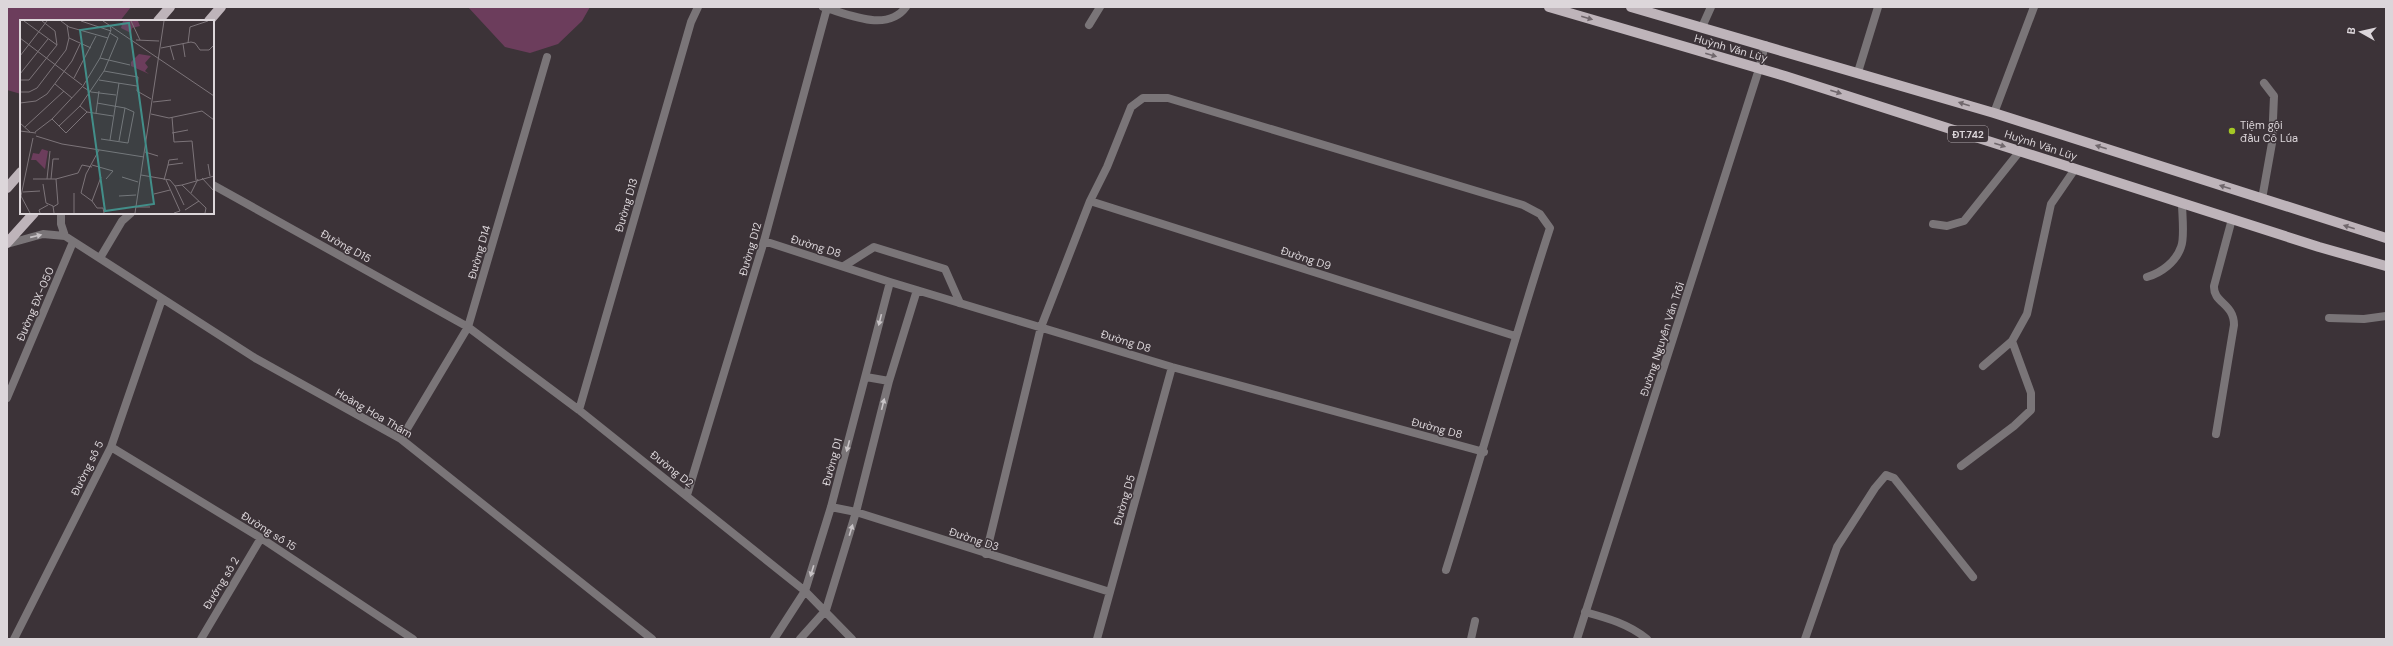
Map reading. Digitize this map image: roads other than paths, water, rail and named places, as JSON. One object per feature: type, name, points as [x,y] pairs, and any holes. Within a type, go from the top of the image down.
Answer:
[{"type":"main road","points":[[159,20],[170,7]]},
{"type":"main road","points":[[209,20],[221,7]]},
{"type":"main road","name":"Huỳnh Văn Lũy","points":[[1549,7],[1760,69],[2232,219],[2386,266]]},
{"type":"main road","name":"Huỳnh Văn Lũy","points":[[1631,7],[1858,72],[1994,113],[2386,238]]},
{"type":"main road","points":[[7,188],[20,173]]},
{"type":"main road","points":[[7,243],[33,214]]},
{"type":"street","name":"Đường D13","points":[[579,410],[691,22],[698,7]]},
{"type":"street","points":[[825,8],[877,21],[893,18],[906,7]]},
{"type":"street","points":[[1089,25],[1100,7]]},
{"type":"street","points":[[1702,27],[1711,7]]},
{"type":"street","points":[[1858,72],[1878,7]]},
{"type":"street","points":[[1994,113],[2034,7]]},
{"type":"street","name":"Đường D12","points":[[687,495],[764,241],[825,8]]},
{"type":"street","name":"Đường Nguyễn Văn Trỗi","points":[[1577,639],[1760,69],[1765,45]]},
{"type":"street","name":"Đường D14","points":[[401,440],[468,327],[547,57]]},
{"type":"street","points":[[2262,199],[2272,143],[2274,96],[2264,83]]},
{"type":"street","points":[[986,554],[1041,327],[1090,201],[1107,168],[1131,107],[1143,98],[1168,98],[1522,205],[1540,214],[1550,228],[1515,336],[1484,452],[1446,570]]},
{"type":"street","points":[[1933,224],[1947,226],[1964,221],[2020,151]]},
{"type":"street","points":[[1983,366],[2012,341],[2026,314],[2051,204],[2075,169]]},
{"type":"street","name":"Đường D15","points":[[214,186],[468,327]]},
{"type":"street","name":"Đường D9","points":[[1090,201],[1515,336]]},
{"type":"street","points":[[2147,277],[2159,273],[2172,262],[2182,246],[2182,203]]},
{"type":"street","points":[[61,214],[61,224],[64,236]]},
{"type":"street","points":[[100,258],[122,221],[130,214]]},
{"type":"street","points":[[2216,434],[2234,325],[2232,311],[2216,296],[2214,286],[2232,219]]},
{"type":"street","name":"Hoàng Hoa Thám","points":[[7,243],[43,234],[56,234],[64,236],[255,358],[401,440],[652,639]]},
{"type":"street","name":"Đường D8","points":[[764,241],[890,282],[1172,367],[1484,452]]},
{"type":"street","name":"Đường ĐX-050","points":[[7,398],[73,242]]},
{"type":"street","points":[[844,266],[874,247],[944,269],[960,303]]},
{"type":"street","name":"Đường D1","points":[[774,639],[805,591],[831,507],[890,282]]},
{"type":"street","points":[[800,639],[826,610],[856,512],[889,381],[917,290]]},
{"type":"street","name":"Đường số 5","points":[[14,639],[111,447],[162,299]]},
{"type":"street","points":[[2329,318],[2364,319],[2386,316]]},
{"type":"street","name":"Đường D2","points":[[468,327],[579,410],[687,495],[805,591],[826,610],[852,639]]},
{"type":"street","points":[[1961,466],[2014,426],[2031,410],[2031,393],[2012,341]]},
{"type":"street","name":"Đường D5","points":[[1097,639],[1172,367]]},
{"type":"street","points":[[866,377],[889,381]]},
{"type":"street","name":"Đường số 15","points":[[111,447],[261,538],[412,639]]},
{"type":"street","points":[[1805,639],[1838,547],[1875,488],[1886,475],[1894,478],[1973,577]]},
{"type":"street","name":"Đường D3","points":[[831,507],[856,512],[1110,592]]},
{"type":"street","name":"Đướng số 2","points":[[201,639],[261,538]]},
{"type":"street","points":[[1585,612],[1614,620],[1638,631],[1647,639]]},
{"type":"street","points":[[1471,639],[1474,621]]},
{"type":"place","name":"Tiệm gội đầu Cô Lúa","points":[[2232,131]]}]
